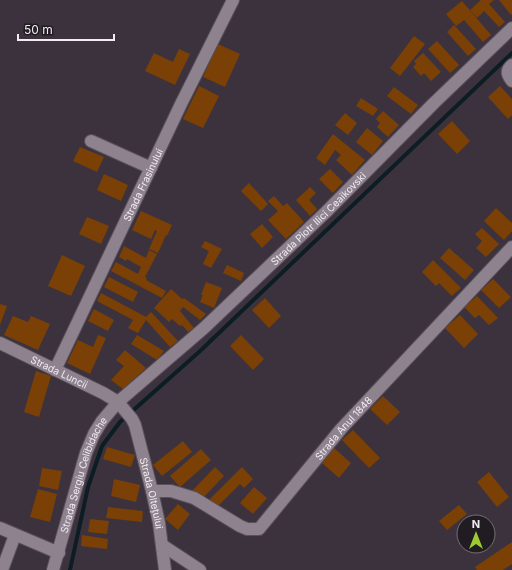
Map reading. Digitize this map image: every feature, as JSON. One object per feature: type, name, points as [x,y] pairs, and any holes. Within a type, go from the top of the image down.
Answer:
[{"type":"street","name":"Strada Frasinului","points":[[55,370],[233,0]]},
{"type":"street","name":"Strada Piotr Ilici Ceaikovski","points":[[120,405],[204,328],[326,212],[434,103],[512,28]]},
{"type":"street","points":[[512,65],[507,72],[512,81]]},
{"type":"street","points":[[91,140],[151,168]]},
{"type":"street","name":"Strada Anul 1848","points":[[152,491],[171,492],[194,498],[240,526],[247,529],[260,529],[341,429],[512,247]]},
{"type":"street","name":"Strada Luncii","points":[[0,344],[103,393],[120,405]]},
{"type":"street","name":"Strada Oltețului","points":[[120,405],[132,419],[134,424],[152,491],[162,545],[164,570]]},
{"type":"street","name":"Strada Sergiu Celibidache","points":[[53,570],[86,452],[102,421],[120,405]]},
{"type":"street","points":[[0,528],[58,553]]},
{"type":"street","points":[[2,570],[15,535]]},
{"type":"street","points":[[162,545],[200,570]]},
{"type":"building","points":[[481,0],[494,0],[489,4],[505,22],[499,27],[484,11],[477,18],[470,10]]},
{"type":"building","points":[[499,0],[512,0],[511,15]]},
{"type":"building","points":[[462,1],[491,35],[483,42],[464,20],[456,26],[446,14]]},
{"type":"building","points":[[454,25],[476,49],[468,56],[447,32]]},
{"type":"building","points":[[414,36],[425,44],[400,76],[390,68]]},
{"type":"building","points":[[437,41],[459,65],[450,73],[428,49]]},
{"type":"building","points":[[218,44],[240,54],[225,87],[203,77]]},
{"type":"building","points":[[179,49],[190,54],[175,85],[145,71],[154,53],[173,62]]},
{"type":"building","points":[[423,53],[441,72],[431,81],[424,73],[421,76],[413,67],[416,64],[414,61]]},
{"type":"building","points":[[199,86],[219,96],[203,128],[183,119]]},
{"type":"building","points":[[500,86],[512,99],[512,115],[508,119],[488,97]]},
{"type":"building","points":[[394,87],[418,105],[411,114],[387,96]]},
{"type":"building","points":[[361,98],[378,109],[373,116],[356,106]]},
{"type":"building","points":[[383,111],[399,125],[388,137],[377,127],[380,123],[376,119]]},
{"type":"building","points":[[345,113],[357,123],[348,135],[335,125]]},
{"type":"building","points":[[452,121],[470,141],[457,154],[438,134]]},
{"type":"building","points":[[367,128],[383,141],[372,155],[356,142]]},
{"type":"building","points":[[333,134],[365,160],[352,175],[336,160],[341,155],[335,150],[325,165],[316,158]]},
{"type":"building","points":[[80,147],[104,157],[97,172],[73,161]]},
{"type":"building","points":[[330,169],[343,182],[333,193],[319,179]]},
{"type":"building","points":[[104,174],[128,185],[121,201],[97,190]]},
{"type":"building","points":[[249,183],[268,204],[261,211],[241,191]]},
{"type":"building","points":[[310,187],[316,193],[309,200],[317,209],[310,216],[296,200]]},
{"type":"building","points":[[274,196],[283,206],[287,203],[304,222],[286,239],[268,220],[278,211],[268,201]]},
{"type":"building","points":[[496,208],[512,223],[512,231],[504,240],[484,221]]},
{"type":"building","points":[[141,211],[172,225],[158,253],[149,249],[157,231],[155,230],[151,239],[132,230]]},
{"type":"building","points":[[87,217],[109,226],[101,244],[79,234]]},
{"type":"building","points":[[262,224],[273,237],[262,248],[250,234]]},
{"type":"building","points":[[482,228],[499,244],[486,257],[476,248],[482,241],[475,234]]},
{"type":"building","points":[[205,241],[222,249],[211,268],[203,264],[209,251],[201,247]]},
{"type":"building","points":[[124,246],[146,258],[149,250],[157,254],[145,277],[147,278],[146,280],[166,291],[162,298],[111,271],[116,262],[138,274],[141,267],[127,259],[126,261],[119,257]]},
{"type":"building","points":[[449,248],[474,270],[465,280],[440,258]]},
{"type":"building","points":[[62,255],[85,266],[71,296],[48,286]]},
{"type":"building","points":[[433,260],[461,288],[452,296],[439,283],[436,286],[422,272]]},
{"type":"building","points":[[227,265],[244,273],[241,281],[223,273]]},
{"type":"building","points":[[109,277],[138,292],[133,302],[104,287]]},
{"type":"building","points":[[493,279],[511,297],[499,308],[481,290]]},
{"type":"building","points":[[206,282],[222,288],[214,308],[200,302]]},
{"type":"building","points":[[171,289],[182,299],[184,298],[206,314],[200,320],[183,307],[180,311],[194,328],[188,332],[182,325],[180,326],[172,319],[169,322],[154,308]]},
{"type":"building","points":[[101,293],[146,317],[151,312],[178,341],[170,347],[146,320],[138,333],[128,328],[133,320],[97,301]]},
{"type":"building","points":[[477,296],[498,318],[489,325],[479,315],[475,318],[464,307]]},
{"type":"building","points":[[265,298],[281,316],[269,328],[252,310]]},
{"type":"building","points":[[0,304],[7,306],[0,325]]},
{"type":"building","points":[[94,309],[114,320],[108,331],[88,321]]},
{"type":"building","points":[[460,315],[478,334],[464,348],[445,328]]},
{"type":"building","points":[[13,316],[28,322],[31,316],[50,324],[38,350],[4,335]]},
{"type":"building","points":[[98,335],[106,338],[90,374],[67,363],[78,340],[93,347]]},
{"type":"building","points":[[137,335],[164,351],[157,360],[131,344]]},
{"type":"building","points":[[241,335],[264,359],[253,370],[230,346]]},
{"type":"building","points":[[125,350],[146,368],[123,389],[111,380],[124,366],[116,360]]},
{"type":"building","points":[[36,371],[51,376],[39,417],[24,412]]},
{"type":"building","points":[[383,396],[400,412],[387,425],[370,409]]},
{"type":"building","points":[[353,430],[380,458],[369,468],[342,440]]},
{"type":"building","points":[[183,441],[192,452],[162,476],[153,465]]},
{"type":"building","points":[[107,447],[135,455],[131,467],[103,459]]},
{"type":"building","points":[[334,448],[351,463],[339,478],[322,463]]},
{"type":"building","points":[[201,449],[211,460],[180,487],[170,476]]},
{"type":"building","points":[[215,467],[224,476],[201,500],[192,491]]},
{"type":"building","points":[[242,467],[253,479],[244,488],[240,484],[217,507],[209,500]]},
{"type":"building","points":[[42,468],[62,471],[58,490],[39,486]]},
{"type":"building","points":[[489,472],[509,497],[497,507],[477,482]]},
{"type":"building","points":[[114,479],[140,485],[136,502],[111,496]]},
{"type":"building","points":[[254,487],[267,498],[253,514],[240,503]]},
{"type":"building","points":[[38,489],[57,494],[50,522],[30,517]]},
{"type":"building","points":[[178,504],[190,514],[178,530],[165,519]]},
{"type":"building","points":[[459,505],[467,514],[456,514],[456,523],[447,530],[439,521]]},
{"type":"building","points":[[108,507],[143,511],[142,522],[106,518]]},
{"type":"building","points":[[90,519],[109,521],[107,534],[88,532]]},
{"type":"building","points":[[82,535],[108,539],[107,549],[81,546]]},
{"type":"building","points":[[512,542],[512,564],[503,570],[477,570],[475,567]]},
{"type":"waterway","points":[[70,570],[88,487],[102,446],[120,422],[199,352],[512,53]]}]
